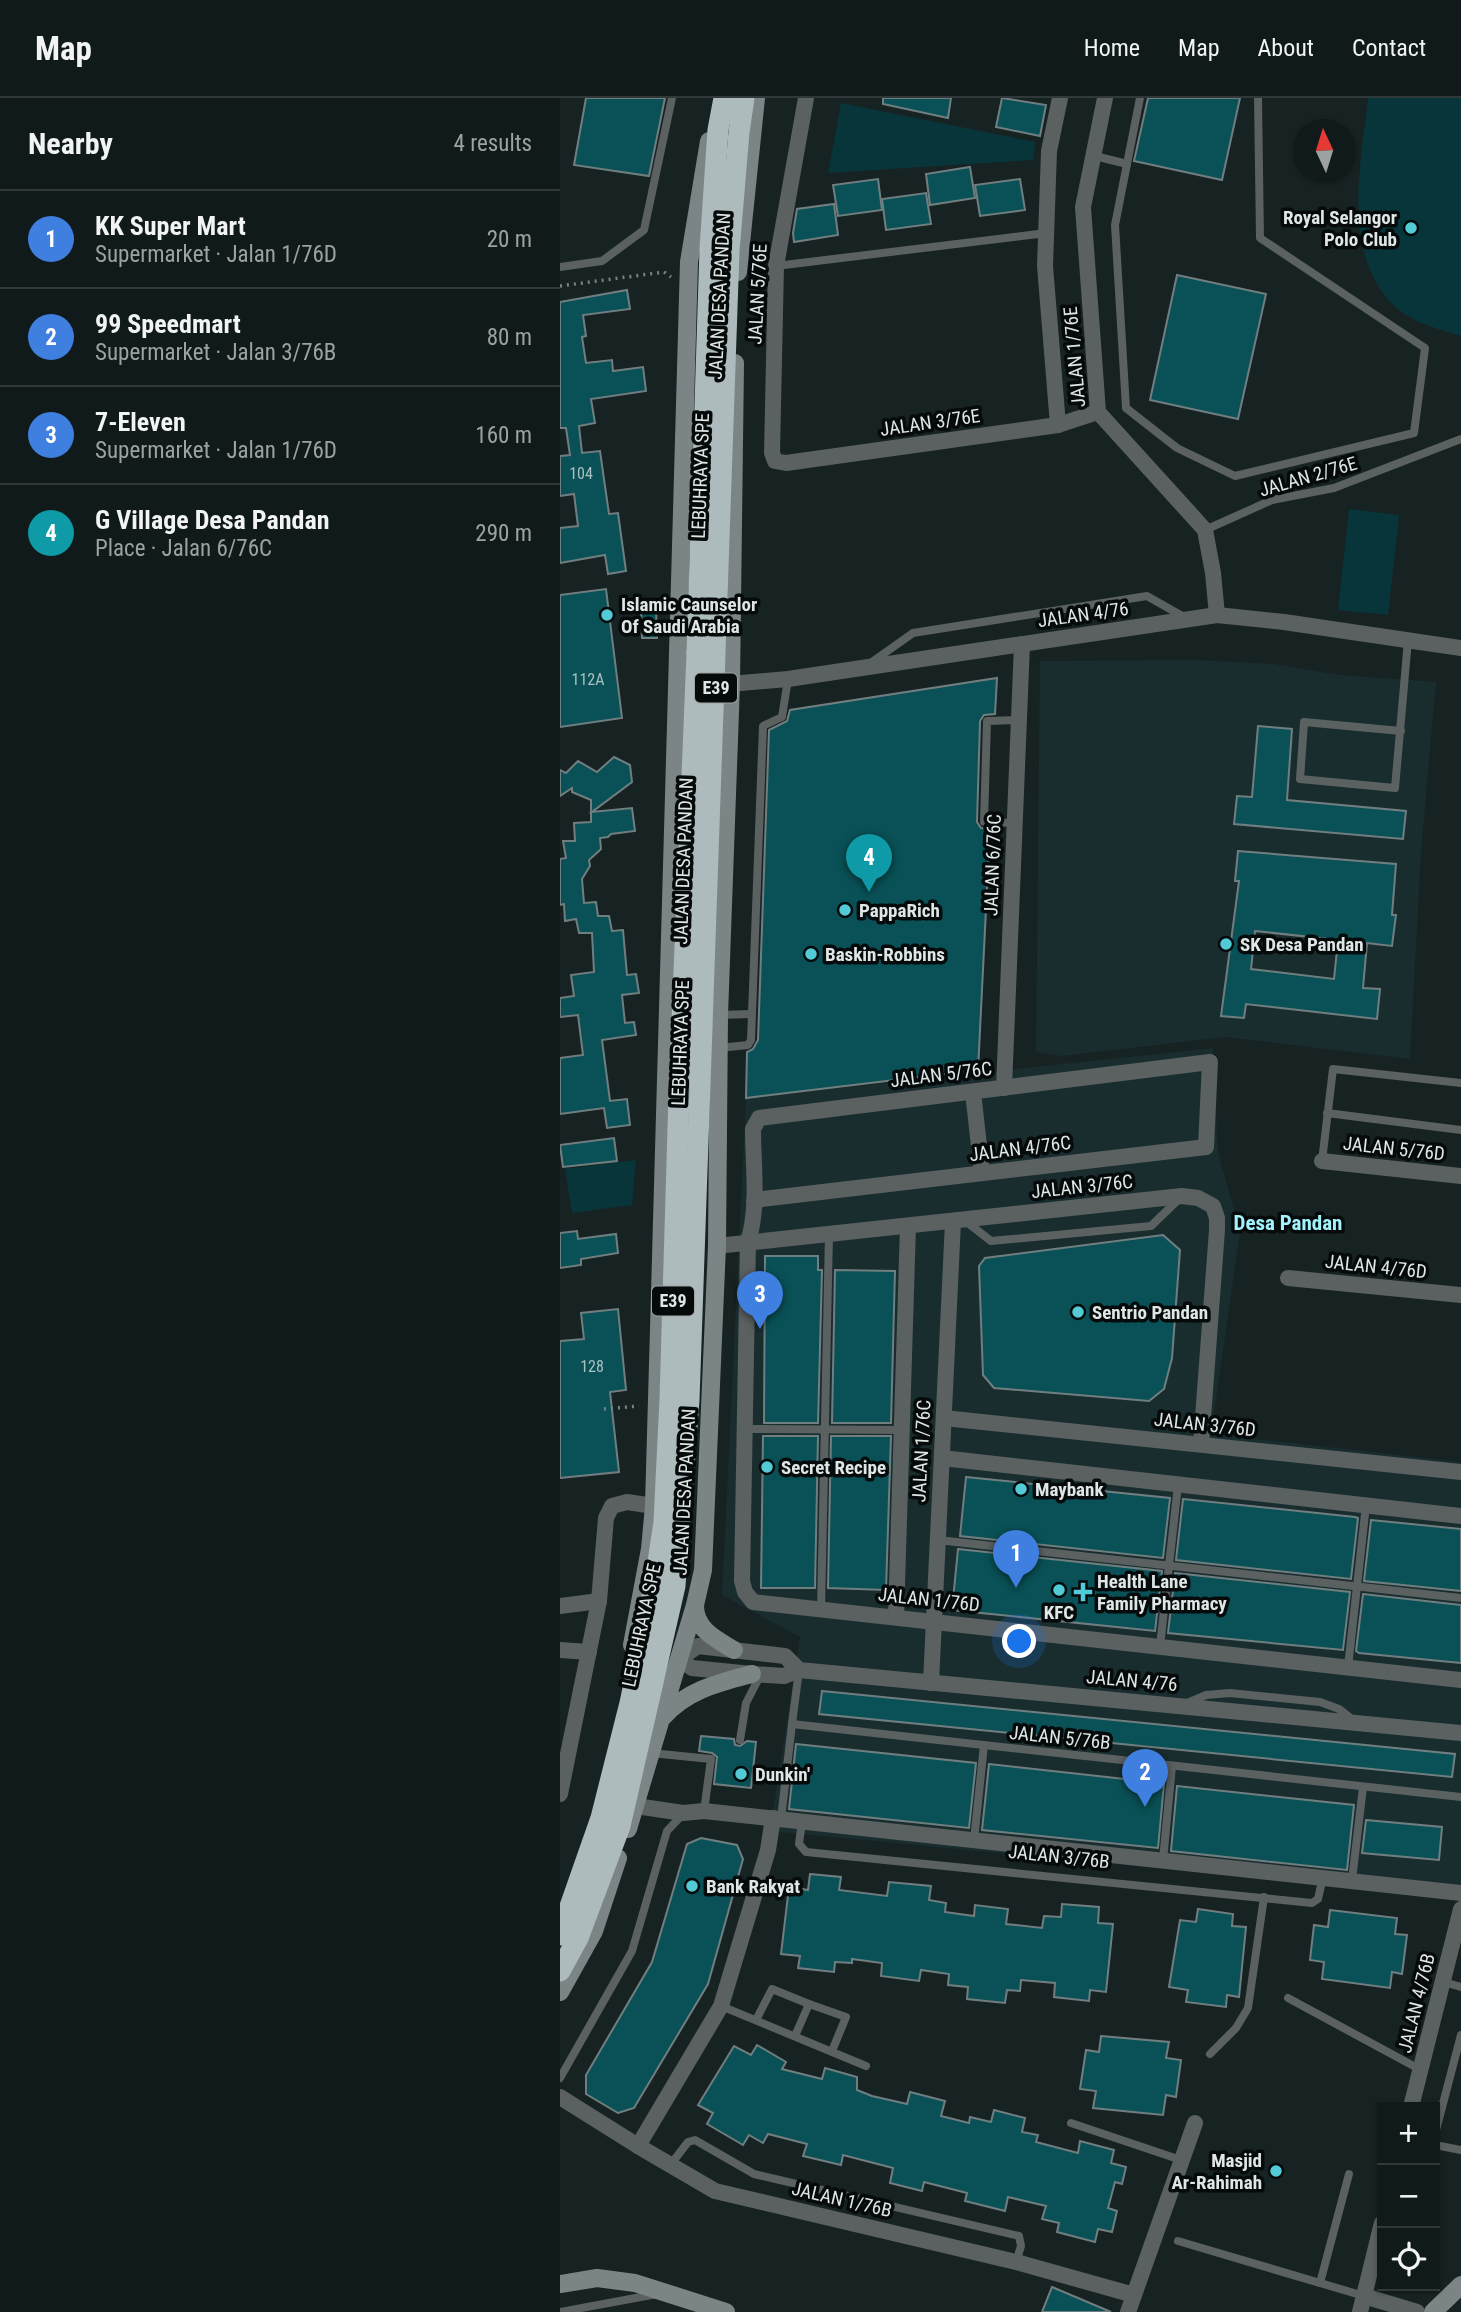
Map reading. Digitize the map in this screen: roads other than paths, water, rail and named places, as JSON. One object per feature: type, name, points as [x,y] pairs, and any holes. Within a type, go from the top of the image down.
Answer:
[{"type":"highway","name":"LEBUHRAYA SPE","points":[[562,1926],[601,1818],[655,1582],[664,1522],[699,612],[710,249],[718,130],[724,98]]},
{"type":"highway","name":"LEBUHRAYA SPE","points":[[560,1971],[578,1938],[620,1826],[676,1574],[689,1400],[730,251],[738,132],[744,98]]},
{"type":"street","name":"JALAN DESA PANDAN","points":[[562,1926],[621,1700],[650,1549],[654,1506],[689,262],[717,98]]},
{"type":"street","name":"JALAN DESA PANDAN","points":[[679,1659],[703,1570],[717,1245],[719,1015],[731,684],[738,266],[756,98]]},
{"type":"street","name":"JALAN DESA PANDAN","points":[[679,1659],[676,1610],[677,1540],[706,838],[702,686],[727,245],[756,98]]},
{"type":"street","name":"JALAN 5/76E","points":[[772,453],[776,266],[806,98]]},
{"type":"street","points":[[1058,425],[1045,266],[1049,151],[1060,98]]},
{"type":"street","name":"JALAN 1/76E","points":[[1105,98],[1083,207],[1098,412],[1205,530]]},
{"type":"street","name":"JALAN 3/76E","points":[[772,453],[775,461],[786,463],[1058,425],[1098,412]]},
{"type":"street","points":[[1205,530],[1217,615]]},
{"type":"street","points":[[680,589],[683,669],[687,680],[702,686]]},
{"type":"street","name":"JALAN 4/76","points":[[702,686],[788,679],[1217,615],[1461,648]]},
{"type":"street","name":"JALAN 6/76C","points":[[1004,1088],[1022,644]]},
{"type":"street","points":[[675,801],[684,743],[685,693],[702,686]]},
{"type":"street","name":"JALAN 5/76C","points":[[754,1200],[753,1129],[759,1118],[1210,1062]]},
{"type":"street","name":"JALAN 4/76C","points":[[754,1200],[1206,1147],[1210,1062]]},
{"type":"street","points":[[974,1091],[982,1173]]},
{"type":"street","name":"JALAN 5/76D","points":[[1322,1161],[1461,1176]]},
{"type":"street","name":"JALAN 3/76C","points":[[717,1245],[1182,1196],[1198,1198],[1213,1206],[1217,1218],[1201,1444]]},
{"type":"street","points":[[748,1242],[754,1224],[754,1200]]},
{"type":"street","name":"JALAN 1/76C","points":[[931,1683],[944,1418],[958,1221]]},
{"type":"street","name":"JALAN 1/76C","points":[[896,1617],[908,1226]]},
{"type":"street","name":"JALAN 1/76D","points":[[748,1242],[742,1581],[752,1602],[1461,1679]]},
{"type":"street","name":"JALAN 4/76D","points":[[1288,1278],[1461,1296]]},
{"type":"street","name":"JALAN 3/76D","points":[[944,1418],[1461,1472]]},
{"type":"street","points":[[942,1458],[1461,1516]]},
{"type":"street","points":[[560,1794],[563,1768],[599,1601],[606,1518],[612,1506],[626,1502],[654,1506]]},
{"type":"street","points":[[650,1549],[654,1625],[661,1643],[679,1659]]},
{"type":"street","points":[[560,1606],[599,1601]]},
{"type":"street","points":[[695,1605],[699,1624],[710,1635],[734,1650]]},
{"type":"street","name":"JALAN 4/76","points":[[799,1670],[785,1656],[698,1646],[679,1659],[691,1668],[784,1676],[799,1670],[1461,1733]]},
{"type":"street","points":[[560,1650],[589,1652]]},
{"type":"street","points":[[562,1926],[592,1855],[642,1677],[660,1659],[679,1659]]},
{"type":"street","points":[[560,1992],[594,1931],[636,1806],[679,1659]]},
{"type":"street","points":[[661,1720],[677,1702],[704,1687],[757,1674]]},
{"type":"street","name":"JALAN 3/76B","points":[[636,1806],[683,1813],[704,1811],[802,1821],[1461,1893]]},
{"type":"street","points":[[638,2146],[721,2006],[777,1819]]},
{"type":"street","name":"JALAN 4/76B","points":[[1412,2102],[1461,1909]]},
{"type":"street","name":"JALAN 1/76B","points":[[560,2096],[715,2191],[1016,2262],[1134,2295]]},
{"type":"street","points":[[1128,2312],[1195,2123]]},
{"type":"street","points":[[1381,2228],[1362,2304],[1417,2312]]},
{"type":"street","points":[[560,2284],[597,2278],[635,2283],[706,2309],[726,2312]]},
{"type":"street","points":[[1433,2312],[1461,2285]]},
{"type":"lane","points":[[560,267],[602,261],[644,230],[672,98]]},
{"type":"lane","points":[[1140,98],[1115,225],[1126,408],[1177,448],[1235,476],[1414,433],[1426,348],[1260,238],[1258,98]]},
{"type":"lane","points":[[1095,156],[1127,164]]},
{"type":"lane","points":[[776,266],[1046,233]]},
{"type":"lane","name":"JALAN 2/76E","points":[[1205,530],[1272,500],[1334,488],[1461,439]]},
{"type":"lane","points":[[863,667],[913,633],[1147,596],[1187,620]]},
{"type":"lane","points":[[1401,731],[1304,722],[1300,779],[1395,788],[1401,731],[1408,640]]},
{"type":"lane","points":[[719,1048],[748,1045],[751,1040],[763,726],[782,717],[788,679]]},
{"type":"lane","points":[[1015,823],[984,822],[987,721],[1019,720]]},
{"type":"lane","points":[[719,1015],[751,1014]]},
{"type":"lane","points":[[1322,1161],[1332,1069],[1461,1083]]},
{"type":"lane","points":[[1327,1113],[1461,1130]]},
{"type":"lane","points":[[958,1221],[991,1241],[1151,1226],[1182,1196]]},
{"type":"lane","points":[[821,1609],[829,1234]]},
{"type":"lane","points":[[746,1429],[902,1430]]},
{"type":"lane","points":[[1160,1646],[1178,1485]]},
{"type":"lane","points":[[1348,1667],[1366,1506]]},
{"type":"lane","points":[[938,1540],[1461,1598]]},
{"type":"lane","points":[[777,1819],[799,1670]]},
{"type":"lane","points":[[740,1740],[746,1703],[757,1674]]},
{"type":"lane","name":"JALAN 5/76B","points":[[792,1724],[1461,1797]]},
{"type":"lane","points":[[974,1840],[984,1745]]},
{"type":"lane","points":[[651,1753],[711,1759],[704,1811]]},
{"type":"lane","points":[[1163,1860],[1172,1766]]},
{"type":"lane","points":[[1352,1881],[1363,1787]]},
{"type":"lane","points":[[560,2078],[632,1951],[667,1831],[683,1813]]},
{"type":"lane","name":"JALAN 3/76B","points":[[802,1821],[799,1844],[806,1852],[1316,1902],[1322,1877]]},
{"type":"lane","points":[[1210,2054],[1236,2028],[1248,2008],[1264,1897]]},
{"type":"lane","points":[[1443,1982],[1461,1987]]},
{"type":"lane","points":[[756,2020],[772,1989],[846,2017],[832,2051]]},
{"type":"lane","points":[[1288,1998],[1421,2070]]},
{"type":"lane","points":[[795,2036],[809,2004]]},
{"type":"lane","points":[[721,2006],[866,2066]]},
{"type":"lane","points":[[1440,2115],[1461,2035]]},
{"type":"lane","points":[[1070,2123],[1181,2160]]},
{"type":"lane","points":[[670,2164],[688,2142],[695,2140],[754,2174],[1019,2236],[1021,2246],[1016,2262]]},
{"type":"lane","points":[[1440,2146],[1461,2150]]},
{"type":"lane","points":[[1320,2283],[1349,2174]]},
{"type":"lane","points":[[1178,2241],[1320,2283],[1362,2304]]},
{"type":"lane","points":[[560,2312],[665,2292]]},
{"type":"place","name":"Royal Selangor Polo Club","points":[[1411,228]]},
{"type":"place","name":"Islamic Caunselor Of Saudi Arabia","points":[[607,615]]},
{"type":"place","name":"G Village Desa Pandan","points":[[869,892]]},
{"type":"place","name":"PappaRich","points":[[845,910]]},
{"type":"place","name":"SK Desa Pandan","points":[[1226,944]]},
{"type":"place","name":"Baskin-Robbins","points":[[811,954]]},
{"type":"place","name":"Sentrio Pandan","points":[[1078,1312]]},
{"type":"place","name":"7-Eleven","points":[[760,1329]]},
{"type":"place","name":"Secret Recipe","points":[[767,1467]]},
{"type":"place","name":"Maybank","points":[[1021,1489]]},
{"type":"place","name":"KK Super Mart","points":[[1016,1588]]},
{"type":"place","name":"KFC","points":[[1059,1590]]},
{"type":"place","name":"Health Lane Family Pharmacy","points":[[1083,1592]]},
{"type":"place","name":"Dunkin'","points":[[741,1774]]},
{"type":"place","name":"99 Speedmart","points":[[1145,1807]]},
{"type":"place","name":"Bank Rakyat","points":[[692,1886]]},
{"type":"place","name":"Masjid Ar-Rahimah","points":[[1276,2171]]},
{"type":"district","name":"Desa Pandan","points":[[1288,1223]]}]
